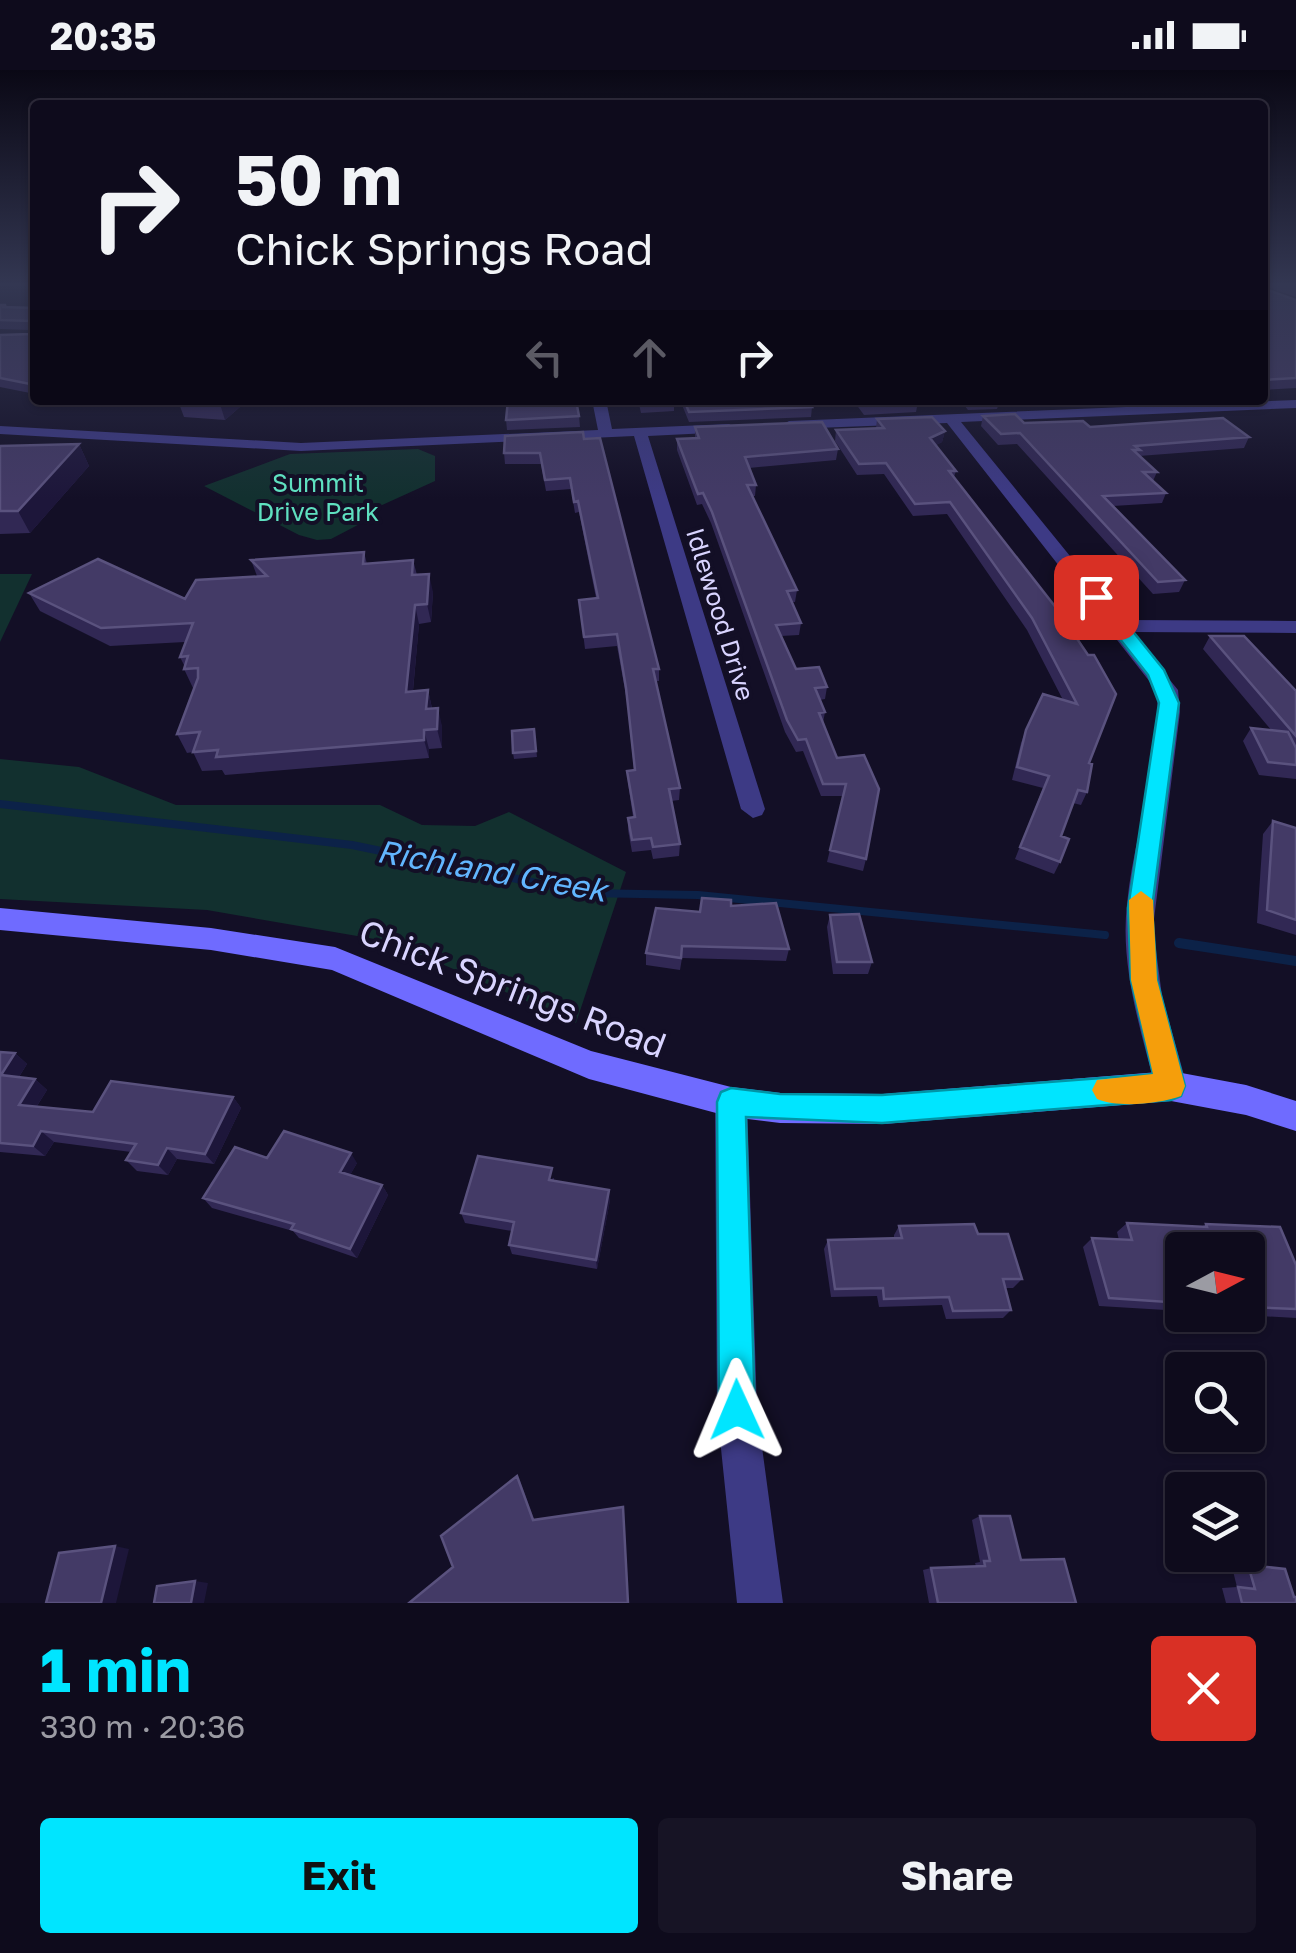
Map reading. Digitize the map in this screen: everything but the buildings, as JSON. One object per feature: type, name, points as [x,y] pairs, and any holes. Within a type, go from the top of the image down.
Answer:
[{"type":"street","points":[[1268,405],[1296,404]]},
{"type":"street","points":[[600,405],[606,434]]},
{"type":"street","points":[[834,405],[847,423]]},
{"type":"street","points":[[772,426],[1056,409],[1248,405]]},
{"type":"street","points":[[951,418],[1157,674],[1169,703],[1140,908],[1144,980],[1171,1086]]},
{"type":"street","points":[[0,430],[279,447],[753,427]]},
{"type":"street","name":"Idlewood Drive","points":[[640,432],[753,809]]},
{"type":"street","points":[[1119,626],[1296,627]]},
{"type":"street","name":"Chick Springs Road","points":[[0,919],[230,942],[335,959],[589,1065],[731,1102],[780,1108],[882,1109],[1171,1086],[1246,1100],[1296,1116]]},
{"type":"street","points":[[731,1102],[737,1410],[760,1603]]},
{"type":"green space","name":"Summit Drive Park","points":[[418,449],[435,456],[435,481],[369,511],[375,516],[331,539],[299,535],[204,486],[290,454]]},
{"type":"green space","points":[[0,574],[32,574],[0,642]]},
{"type":"green space","points":[[0,759],[79,767],[176,805],[380,805],[422,825],[475,826],[509,812],[626,872],[576,1023],[392,942],[207,910],[0,899]]},
{"type":"waterway","name":"Richland Creek","points":[[0,804],[352,845],[585,893],[698,895],[1105,935]]},
{"type":"waterway","name":"Richland Creek","points":[[1179,943],[1296,961]]},
{"type":"slow traffic","points":[[1107,1090],[1171,1086],[1144,980],[1141,900]]},
{"type":"route","points":[[737,1410],[731,1102],[780,1108],[882,1109],[1171,1086],[1144,980],[1140,908],[1169,703],[1167,690],[1157,674],[1096,597]]}]
